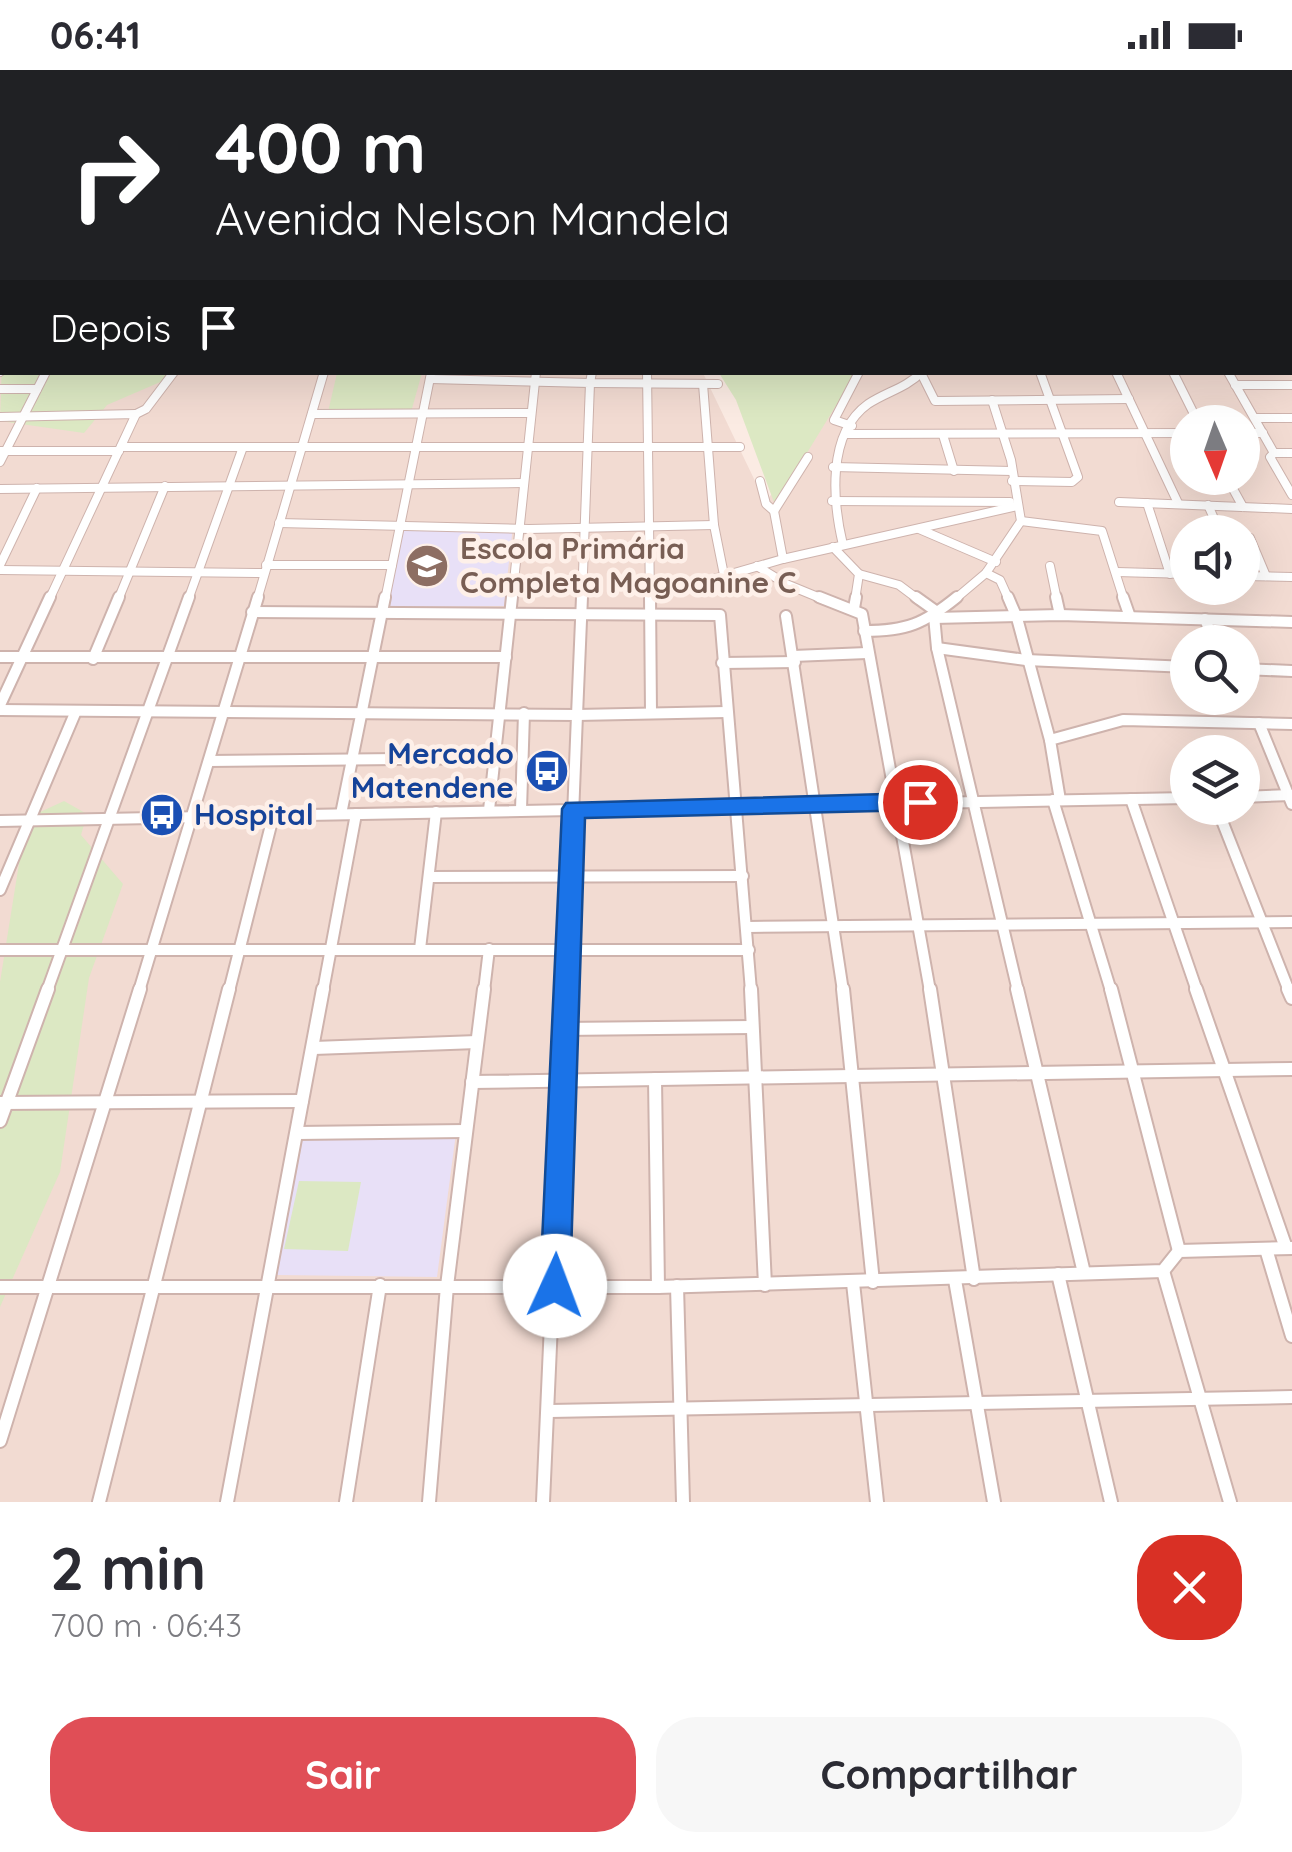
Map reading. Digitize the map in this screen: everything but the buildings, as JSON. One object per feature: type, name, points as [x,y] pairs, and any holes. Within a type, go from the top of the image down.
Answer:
[{"type":"street","points":[[0,462],[44,375]]},
{"type":"street","points":[[0,417],[136,414],[146,408],[172,375]]},
{"type":"street","points":[[0,1441],[192,819],[323,375]]},
{"type":"street","points":[[856,375],[834,420],[849,430],[943,435],[1170,433]]},
{"type":"street","points":[[920,375],[910,386],[860,410],[833,467],[832,501],[838,546],[859,574],[899,585],[935,615],[1292,622]]},
{"type":"street","points":[[923,375],[936,401],[1129,400]]},
{"type":"street","points":[[833,467],[1077,480],[1041,375]]},
{"type":"street","points":[[1117,375],[1178,503]]},
{"type":"street","points":[[1174,375],[1190,405]]},
{"type":"street","points":[[1230,375],[1247,405]]},
{"type":"street","points":[[341,814],[431,376],[647,378],[718,384]]},
{"type":"street","points":[[489,810],[535,377]]},
{"type":"street","points":[[543,1502],[550,1411],[562,1029],[591,378]]},
{"type":"street","points":[[647,378],[650,713]]},
{"type":"street","points":[[704,384],[714,525],[724,575]]},
{"type":"street","points":[[1235,385],[1292,385]]},
{"type":"street","points":[[0,389],[37,388]]},
{"type":"street","points":[[864,630],[900,631],[935,615],[996,562],[1020,521],[992,400]]},
{"type":"street","points":[[312,414],[530,413]]},
{"type":"street","points":[[136,414],[0,707],[576,715],[727,712]]},
{"type":"street","points":[[1260,418],[1292,418]]},
{"type":"street","points":[[1260,427],[1274,452]]},
{"type":"street","points":[[943,435],[954,471]]},
{"type":"street","points":[[3,451],[302,446],[740,447]]},
{"type":"street","points":[[0,1121],[3,1103],[242,447]]},
{"type":"street","points":[[1274,452],[1292,452]]},
{"type":"street","points":[[1274,452],[1270,457],[1292,495]]},
{"type":"street","points":[[774,510],[808,458]]},
{"type":"street","points":[[760,481],[766,504],[774,510],[784,559]]},
{"type":"street","points":[[0,489],[524,484]]},
{"type":"street","points":[[93,659],[165,486]]},
{"type":"street","points":[[37,488],[0,567],[198,572],[392,566]]},
{"type":"street","points":[[1236,495],[1242,508]]},
{"type":"street","points":[[832,501],[1017,504]]},
{"type":"street","points":[[1119,502],[1292,509]]},
{"type":"street","points":[[1117,572],[1170,574],[1148,502]]},
{"type":"street","points":[[651,597],[784,559],[1017,504]]},
{"type":"street","points":[[1208,505],[1212,515]]},
{"type":"street","points":[[1020,521],[1102,530],[1130,617]]},
{"type":"street","points":[[279,524],[584,529],[714,525]]},
{"type":"street","points":[[916,528],[996,562]]},
{"type":"street","points":[[1260,562],[1266,576]]},
{"type":"street","points":[[757,566],[786,584],[862,614],[893,802],[920,926],[974,1279]]},
{"type":"street","points":[[1050,566],[1060,615]]},
{"type":"street","points":[[986,573],[1000,580],[1016,618],[1050,740],[1057,800],[1089,925],[1102,955],[1179,1251]]},
{"type":"street","points":[[854,608],[859,574]]},
{"type":"street","points":[[1260,576],[1292,577]]},
{"type":"street","points":[[252,612],[510,610],[720,616],[750,950],[765,1285]]},
{"type":"street","points":[[935,615],[937,648],[1006,926],[1084,1273]]},
{"type":"street","points":[[786,616],[832,926],[838,941],[872,1282]]},
{"type":"street","points":[[1205,619],[1207,625]]},
{"type":"street","points":[[937,648],[1026,660],[1170,666]]},
{"type":"street","points":[[722,664],[867,653]]},
{"type":"street","points":[[0,657],[506,657]]},
{"type":"street","points":[[1260,670],[1292,671]]},
{"type":"street","points":[[0,890],[76,710]]},
{"type":"street","points":[[521,810],[524,713]]},
{"type":"street","points":[[1050,740],[1123,720],[1292,724]]},
{"type":"street","points":[[1259,723],[1291,798],[1260,797]]},
{"type":"street","points":[[209,761],[495,758]]},
{"type":"street","points":[[0,821],[1170,798]]},
{"type":"street","points":[[1132,799],[1289,1248],[1179,1251]]},
{"type":"street","points":[[420,949],[436,812]]},
{"type":"street","points":[[226,1502],[356,814]]},
{"type":"street","points":[[99,1502],[241,952],[272,817]]},
{"type":"street","points":[[1223,825],[1292,998]]},
{"type":"street","points":[[429,876],[743,876]]},
{"type":"street","points":[[748,927],[1292,922]]},
{"type":"street","points":[[0,950],[750,950]]},
{"type":"street","points":[[429,1502],[447,1286],[489,950]]},
{"type":"street","points":[[562,1029],[752,1028]]},
{"type":"street","points":[[314,1048],[477,1042]]},
{"type":"street","points":[[472,1082],[1292,1069]]},
{"type":"street","points":[[656,1079],[658,1287]]},
{"type":"street","points":[[3,1103],[302,1101]]},
{"type":"street","points":[[297,1133],[465,1131]]},
{"type":"street","points":[[1266,1249],[1292,1336]]},
{"type":"street","points":[[0,1287],[658,1287],[955,1280],[1163,1271],[1179,1251]]},
{"type":"street","points":[[1163,1271],[1230,1502]]},
{"type":"street","points":[[1058,1274],[1111,1502]]},
{"type":"street","points":[[955,1280],[994,1502]]},
{"type":"street","points":[[853,1283],[876,1502]]},
{"type":"street","points":[[346,1502],[380,1285]]},
{"type":"street","points":[[677,1286],[683,1502]]},
{"type":"street","points":[[550,1411],[1292,1398]]},
{"type":"shaded area","points":[[0,375],[704,375],[756,483],[763,507],[849,375],[1292,375],[1292,1502],[0,1502]]},
{"type":"shaded area","points":[[404,525],[513,526],[504,606],[386,607]]},
{"type":"shaded area","points":[[456,1133],[437,1277],[277,1275],[303,1138]]},
{"type":"green space","points":[[1,375],[168,375],[165,380],[107,405],[84,433],[0,421]]},
{"type":"green space","points":[[337,375],[421,375],[411,412],[328,412]]},
{"type":"green space","points":[[720,375],[855,375],[775,505],[736,400]]},
{"type":"green space","points":[[64,801],[87,814],[81,835],[123,884],[89,978],[60,1172],[0,1307],[0,982],[21,851],[38,813]]},
{"type":"green space","points":[[299,1181],[361,1182],[348,1251],[284,1249]]},
{"type":"place","name":"Escola Primária Completa Magoanine C","points":[[427,566]]},
{"type":"place","name":"Mercado Matendene","points":[[547,771]]},
{"type":"place","name":"Hospital","points":[[162,815]]},
{"type":"route","points":[[555,1286],[562,1029],[574,809],[920,802]]}]
